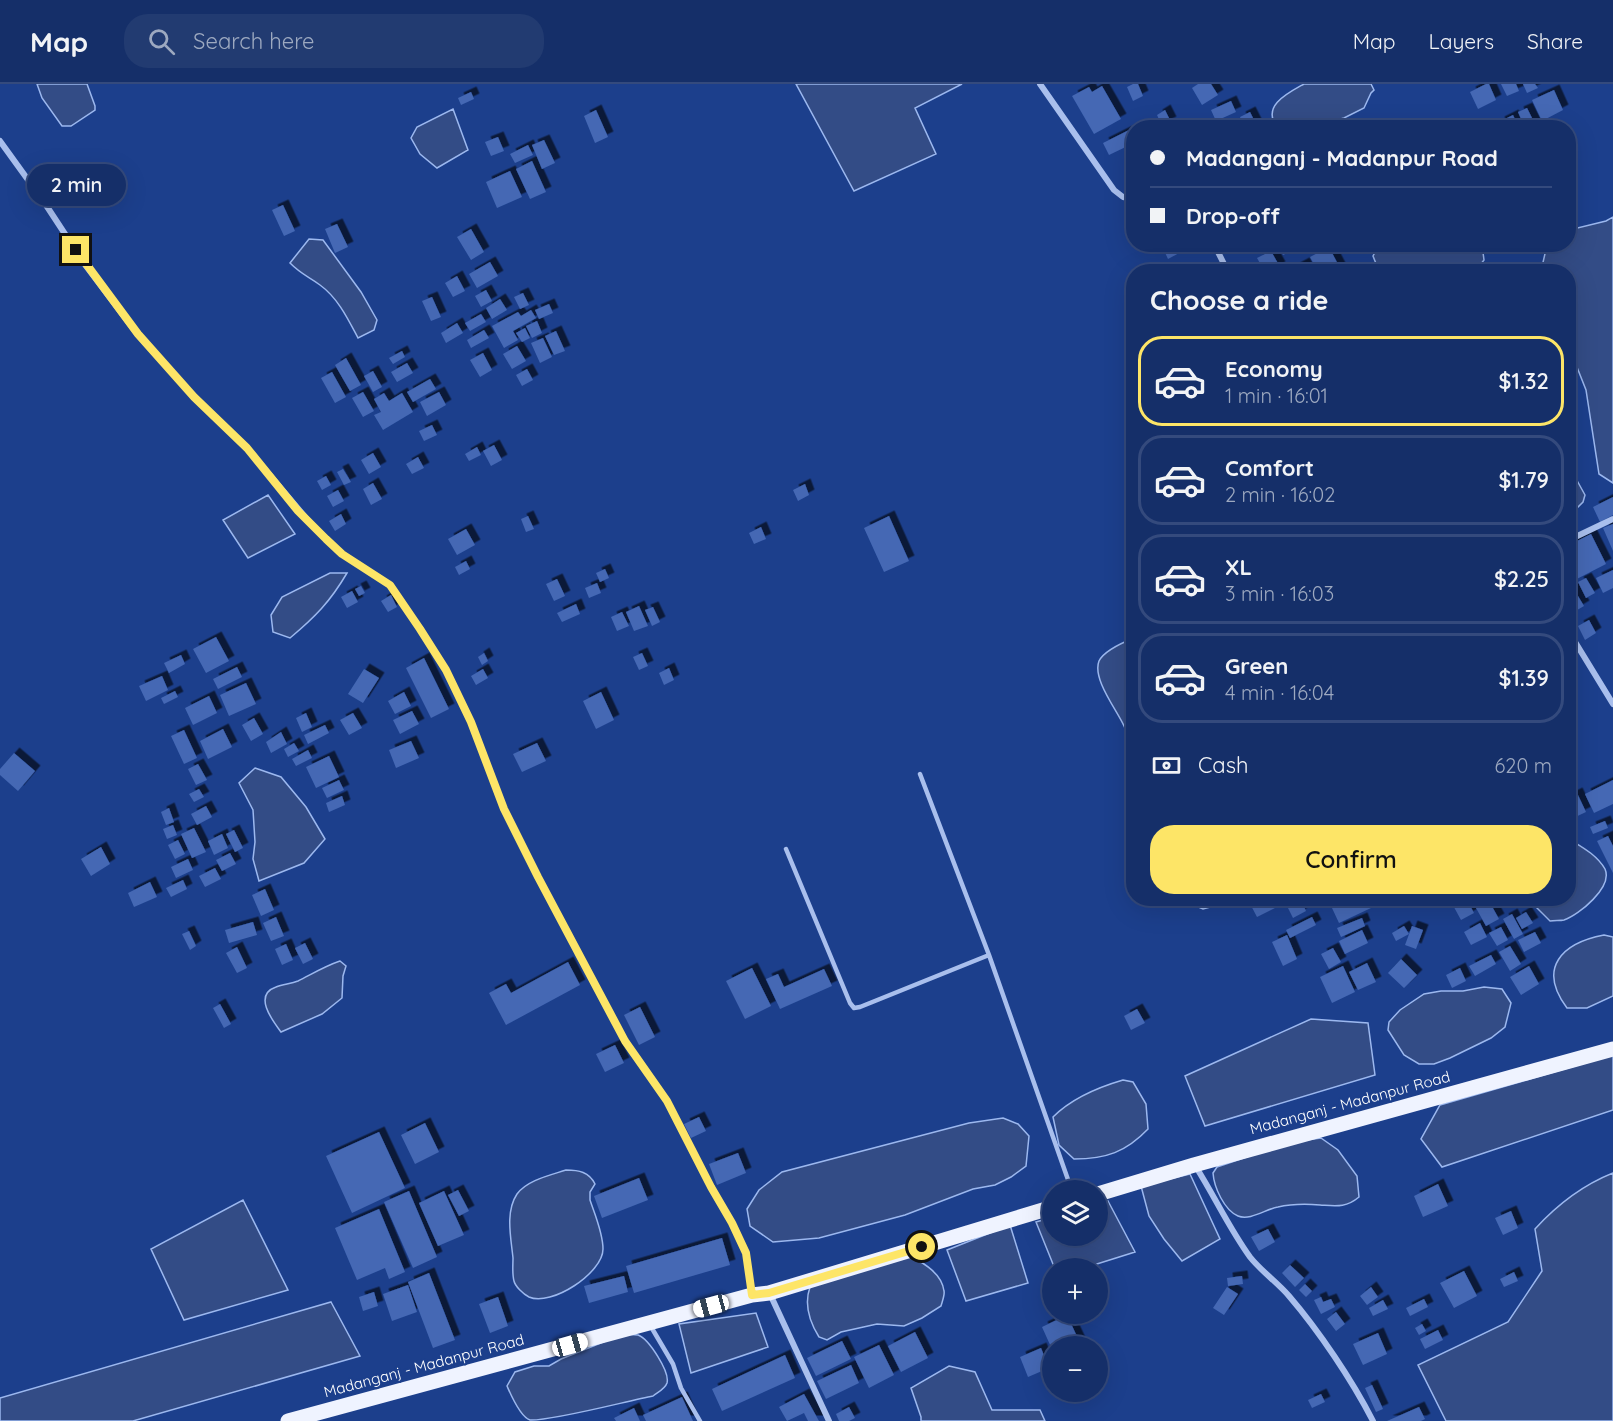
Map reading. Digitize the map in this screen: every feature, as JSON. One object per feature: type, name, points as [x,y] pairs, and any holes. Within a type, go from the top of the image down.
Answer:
[{"type":"main road","name":"Madanganj - Madanpur Road","points":[[1108,1191],[1613,1049]]},
{"type":"main road","name":"Madanganj - Madanpur Road","points":[[288,1421],[323,1416],[649,1322],[752,1295],[769,1293],[1042,1210]]},
{"type":"street","points":[[1040,84],[1114,190],[1126,198]]},
{"type":"street","points":[[0,141],[45,202],[86,266],[138,334],[194,397],[247,448],[311,524],[342,554],[390,585],[420,629],[446,670],[471,722],[504,809],[538,877],[625,1041],[667,1101],[732,1223],[746,1253],[752,1295]]},
{"type":"street","points":[[1576,537],[1613,519]]},
{"type":"street","points":[[1576,643],[1613,704]]},
{"type":"street","points":[[1194,1165],[1241,1244],[1253,1260],[1288,1295],[1306,1319],[1328,1349],[1373,1421]]},
{"type":"street","points":[[769,1293],[829,1421]]},
{"type":"lane","points":[[920,774],[989,955],[1068,1180]]},
{"type":"lane","points":[[786,849],[854,1008],[989,955]]},
{"type":"lane","points":[[649,1322],[674,1364],[681,1388],[700,1421]]},
{"type":"water","points":[[37,84],[87,84],[95,110],[71,126],[62,126],[42,98]]},
{"type":"water","points":[[796,84],[962,84],[915,108],[936,154],[854,191]]},
{"type":"water","points":[[1304,84],[1371,84],[1374,90],[1364,108],[1337,120],[1274,120],[1274,107],[1284,96]]},
{"type":"water","points":[[453,109],[468,150],[437,168],[420,154],[411,138],[417,127]]},
{"type":"water","points":[[1613,217],[1613,483],[1599,474],[1586,390],[1576,365],[1576,264],[1543,264],[1545,252],[1576,252],[1576,228]]},
{"type":"water","points":[[309,239],[323,240],[361,292],[377,320],[374,330],[358,338],[332,296],[290,263]]},
{"type":"water","points":[[1375,252],[1483,252],[1484,260],[1481,264],[1376,264],[1373,256]]},
{"type":"water","points":[[1576,479],[1585,495],[1583,502],[1576,509]]},
{"type":"water","points":[[268,495],[295,534],[248,558],[223,520]]},
{"type":"water","points":[[330,573],[347,573],[315,616],[290,638],[273,632],[271,615],[282,597]]},
{"type":"water","points":[[1126,642],[1126,731],[1099,676],[1099,661],[1115,647]]},
{"type":"water","points":[[255,768],[281,777],[306,807],[325,839],[304,863],[259,881],[253,859],[255,842],[253,810],[239,783]]},
{"type":"water","points":[[1576,844],[1589,852],[1605,869],[1604,884],[1593,899],[1578,912],[1564,920],[1550,921],[1535,906],[1576,906]]},
{"type":"water","points":[[1198,906],[1214,906],[1203,909]]},
{"type":"water","points":[[1604,935],[1613,937],[1613,996],[1587,1008],[1567,1008],[1558,994],[1554,981],[1554,969],[1558,960],[1576,944]]},
{"type":"water","points":[[340,961],[346,966],[342,998],[322,1014],[281,1032],[266,1008],[266,996],[269,991],[298,981]]},
{"type":"water","points":[[1484,987],[1502,989],[1511,1003],[1505,1027],[1491,1038],[1450,1058],[1434,1064],[1419,1064],[1404,1055],[1388,1030],[1389,1022],[1400,1010],[1424,994]]},
{"type":"water","points":[[1311,1019],[1368,1023],[1375,1075],[1205,1126],[1185,1076]]},
{"type":"water","points":[[1613,1055],[1613,1110],[1442,1167],[1421,1139],[1440,1105]]},
{"type":"water","points":[[1123,1080],[1133,1082],[1146,1104],[1148,1129],[1132,1143],[1115,1153],[1096,1158],[1074,1159],[1059,1145],[1053,1117],[1086,1094]]},
{"type":"water","points":[[1003,1118],[1018,1124],[1029,1136],[1026,1166],[995,1185],[973,1189],[905,1215],[819,1238],[773,1242],[750,1226],[747,1209],[759,1190],[782,1172],[969,1123]]},
{"type":"water","points":[[1321,1138],[1338,1150],[1357,1176],[1359,1197],[1354,1201],[1341,1206],[1304,1204],[1283,1206],[1248,1217],[1238,1216],[1228,1209],[1214,1179],[1213,1173],[1217,1167],[1291,1142]]},
{"type":"water","points":[[566,1170],[583,1172],[595,1184],[590,1192],[590,1200],[602,1237],[601,1258],[595,1268],[585,1277],[562,1293],[538,1299],[529,1297],[518,1287],[513,1278],[510,1217],[513,1201],[521,1189],[527,1185]]},
{"type":"water","points":[[1613,1173],[1613,1421],[1446,1421],[1418,1365],[1508,1322],[1542,1271],[1535,1229],[1571,1197]]},
{"type":"water","points":[[1190,1174],[1220,1239],[1182,1261],[1149,1216],[1141,1186]]},
{"type":"water","points":[[243,1200],[288,1290],[184,1320],[151,1249]]},
{"type":"water","points":[[1108,1201],[1135,1252],[1108,1260],[1108,1258],[1051,1258],[1046,1246],[1108,1246]]},
{"type":"water","points":[[1042,1220],[1042,1237],[1036,1222]]},
{"type":"water","points":[[1010,1225],[1028,1283],[966,1301],[947,1250]]},
{"type":"water","points":[[911,1256],[927,1266],[940,1279],[944,1293],[941,1306],[904,1326],[877,1324],[841,1332],[827,1340],[819,1337],[808,1312],[807,1300],[810,1287]]},
{"type":"water","points":[[331,1302],[360,1356],[133,1421],[0,1421],[0,1398]]},
{"type":"water","points":[[756,1313],[768,1347],[691,1373],[679,1324]]},
{"type":"water","points":[[623,1334],[638,1335],[653,1349],[667,1378],[666,1385],[661,1390],[653,1396],[555,1417],[530,1420],[523,1415],[507,1386],[515,1372],[534,1366],[549,1366]]},
{"type":"water","points":[[949,1366],[975,1372],[992,1410],[1040,1410],[1045,1421],[921,1421],[911,1388]]},
{"type":"building","points":[[1138,84],[1143,96],[1133,101],[1127,87]]},
{"type":"building","points":[[1198,84],[1211,84],[1218,95],[1202,105],[1192,88]]},
{"type":"building","points":[[1489,84],[1496,100],[1478,109],[1470,92]]},
{"type":"building","points":[[1501,84],[1516,84],[1519,91],[1507,96]]},
{"type":"building","points":[[1523,84],[1535,84],[1538,88],[1527,93]]},
{"type":"building","points":[[1102,86],[1121,119],[1094,134],[1072,96],[1089,87],[1092,92]]},
{"type":"building","points":[[1554,90],[1563,110],[1542,120],[1532,100]]},
{"type":"building","points":[[471,92],[474,99],[461,105],[458,98]]},
{"type":"building","points":[[1231,101],[1236,112],[1216,120],[1211,110]]},
{"type":"building","points":[[1527,108],[1533,120],[1522,120],[1518,112]]},
{"type":"building","points":[[596,110],[608,137],[595,143],[584,116]]},
{"type":"building","points":[[1165,110],[1170,120],[1159,120],[1157,115]]},
{"type":"building","points":[[1250,112],[1254,120],[1241,120],[1240,117]]},
{"type":"building","points":[[1513,115],[1515,120],[1503,120]]},
{"type":"building","points":[[1126,132],[1126,147],[1109,155],[1103,143]]},
{"type":"building","points":[[498,137],[504,151],[491,156],[485,142]]},
{"type":"building","points":[[544,140],[555,163],[542,169],[532,145]]},
{"type":"building","points":[[528,145],[533,155],[515,163],[510,154]]},
{"type":"building","points":[[532,161],[546,192],[530,199],[516,169]]},
{"type":"building","points":[[510,171],[522,197],[497,208],[486,182]]},
{"type":"building","points":[[283,205],[295,231],[284,236],[272,210]]},
{"type":"building","points":[[337,224],[348,247],[335,253],[325,229]]},
{"type":"building","points":[[471,229],[484,252],[471,260],[457,237]]},
{"type":"building","points":[[1165,252],[1181,252],[1168,259]]},
{"type":"building","points":[[1272,252],[1278,264],[1260,264],[1257,258]]},
{"type":"building","points":[[1320,252],[1332,252],[1338,264],[1314,264],[1310,257]]},
{"type":"building","points":[[490,262],[498,276],[477,288],[469,274]]},
{"type":"building","points":[[457,276],[465,291],[453,297],[445,283]]},
{"type":"building","points":[[486,290],[492,301],[481,307],[475,296]]},
{"type":"building","points":[[523,293],[529,305],[520,309],[514,297]]},
{"type":"building","points":[[432,297],[441,317],[431,321],[422,301]]},
{"type":"building","points":[[500,299],[507,310],[492,319],[486,308]]},
{"type":"building","points":[[549,304],[553,313],[539,319],[535,310]]},
{"type":"building","points":[[531,310],[536,318],[513,331],[518,340],[504,348],[492,326],[518,312],[521,316]]},
{"type":"building","points":[[481,314],[486,322],[470,331],[465,323]]},
{"type":"building","points":[[537,321],[542,333],[532,338],[526,326]]},
{"type":"building","points":[[457,323],[463,333],[446,343],[441,333]]},
{"type":"building","points":[[525,328],[530,338],[522,342],[516,333]]},
{"type":"building","points":[[484,330],[489,338],[471,348],[467,340]]},
{"type":"building","points":[[556,331],[565,351],[554,355],[545,336]]},
{"type":"building","points":[[543,338],[552,357],[540,363],[531,343]]},
{"type":"building","points":[[517,346],[526,361],[512,369],[503,354]]},
{"type":"building","points":[[402,351],[405,357],[393,364],[389,358]]},
{"type":"building","points":[[483,353],[492,370],[480,377],[470,360]]},
{"type":"building","points":[[346,358],[361,385],[350,391],[335,365]]},
{"type":"building","points":[[407,363],[413,373],[397,382],[391,372]]},
{"type":"building","points":[[527,369],[533,380],[522,386],[516,375]]},
{"type":"building","points":[[373,371],[382,387],[373,392],[364,376]]},
{"type":"building","points":[[332,372],[346,397],[335,403],[321,378]]},
{"type":"building","points":[[430,379],[436,389],[413,402],[407,392]]},
{"type":"building","points":[[363,392],[374,411],[363,417],[352,398]]},
{"type":"building","points":[[439,392],[446,405],[427,416],[420,402]]},
{"type":"building","points":[[384,393],[389,401],[402,393],[413,412],[383,430],[374,415],[381,412],[374,399]]},
{"type":"building","points":[[432,425],[437,435],[424,441],[419,431]]},
{"type":"building","points":[[494,445],[502,460],[491,466],[483,451]]},
{"type":"building","points":[[477,447],[481,455],[469,461],[465,454]]},
{"type":"building","points":[[373,453],[381,467],[369,474],[361,460]]},
{"type":"building","points":[[418,457],[424,468],[412,474],[406,464]]},
{"type":"building","points":[[343,469],[351,482],[344,485],[337,472]]},
{"type":"building","points":[[326,476],[331,485],[322,490],[317,481]]},
{"type":"building","points":[[373,483],[382,499],[371,505],[363,489]]},
{"type":"building","points":[[805,484],[809,495],[798,501],[793,490]]},
{"type":"building","points":[[338,490],[344,501],[333,507],[327,496]]},
{"type":"building","points":[[1613,497],[1613,515],[1600,522],[1593,507]]},
{"type":"building","points":[[341,514],[346,524],[335,531],[329,521]]},
{"type":"building","points":[[528,516],[534,529],[526,532],[521,519]]},
{"type":"building","points":[[889,516],[909,561],[884,572],[864,528]]},
{"type":"building","points":[[1613,524],[1613,551],[1603,528]]},
{"type":"building","points":[[761,527],[766,539],[754,544],[749,533]]},
{"type":"building","points":[[466,529],[475,545],[457,555],[448,539]]},
{"type":"building","points":[[1591,534],[1606,564],[1576,579],[1576,542]]},
{"type":"building","points":[[466,561],[470,569],[459,575],[455,567]]},
{"type":"building","points":[[605,569],[609,578],[600,582],[596,573]]},
{"type":"building","points":[[1613,570],[1613,588],[1603,593],[1596,578]]},
{"type":"building","points":[[1586,578],[1595,593],[1586,598],[1578,582]]},
{"type":"building","points":[[557,579],[565,596],[554,601],[546,584]]},
{"type":"building","points":[[597,583],[601,593],[589,598],[585,588]]},
{"type":"building","points":[[361,586],[365,593],[359,596],[355,589]]},
{"type":"building","points":[[352,591],[358,602],[347,608],[341,597]]},
{"type":"building","points":[[1576,593],[1584,606],[1576,611]]},
{"type":"building","points":[[391,595],[397,607],[388,612],[381,601]]},
{"type":"building","points":[[576,604],[580,614],[562,622],[557,613]]},
{"type":"building","points":[[639,606],[648,626],[634,631],[626,612]]},
{"type":"building","points":[[653,607],[660,622],[652,626],[645,610]]},
{"type":"building","points":[[622,612],[629,626],[617,631],[611,617]]},
{"type":"building","points":[[1589,620],[1596,633],[1585,640],[1578,626]]},
{"type":"building","points":[[216,637],[229,661],[206,673],[193,649]]},
{"type":"building","points":[[484,653],[488,661],[482,665],[478,657]]},
{"type":"building","points":[[642,653],[648,666],[639,670],[633,657]]},
{"type":"building","points":[[181,655],[185,664],[169,673],[164,663]]},
{"type":"building","points":[[424,658],[449,709],[431,718],[406,668]]},
{"type":"building","points":[[237,667],[242,677],[218,689],[213,679]]},
{"type":"building","points":[[669,668],[674,680],[664,685],[659,673]]},
{"type":"building","points":[[364,669],[379,678],[363,703],[348,694]]},
{"type":"building","points":[[483,669],[488,678],[476,685],[471,676]]},
{"type":"building","points":[[162,676],[168,690],[146,701],[139,686]]},
{"type":"building","points":[[246,683],[256,704],[229,716],[220,695]]},
{"type":"building","points":[[175,691],[178,697],[164,704],[161,698]]},
{"type":"building","points":[[404,692],[411,706],[395,714],[388,701]]},
{"type":"building","points":[[601,692],[614,720],[596,729],[583,701]]},
{"type":"building","points":[[209,696],[217,713],[193,725],[185,708]]},
{"type":"building","points":[[412,711],[419,724],[400,734],[393,720]]},
{"type":"building","points":[[306,713],[312,727],[302,732],[296,718]]},
{"type":"building","points":[[353,713],[362,728],[349,735],[340,720]]},
{"type":"building","points":[[254,718],[263,734],[251,741],[242,725]]},
{"type":"building","points":[[325,725],[329,733],[308,744],[304,735]]},
{"type":"building","points":[[223,729],[232,747],[208,759],[200,741]]},
{"type":"building","points":[[184,730],[197,758],[184,764],[171,736]]},
{"type":"building","points":[[281,732],[287,744],[271,753],[266,742]]},
{"type":"building","points":[[411,741],[419,758],[396,768],[389,750]]},
{"type":"building","points":[[294,743],[299,751],[288,757],[284,749]]},
{"type":"building","points":[[537,743],[546,761],[522,772],[513,754]]},
{"type":"building","points":[[308,750],[312,758],[296,766],[292,759]]},
{"type":"building","points":[[14,753],[35,771],[18,791],[0,775],[0,769]]},
{"type":"building","points":[[329,756],[339,777],[316,788],[306,767]]},
{"type":"building","points":[[198,764],[207,780],[196,785],[188,769]]},
{"type":"building","points":[[339,780],[344,790],[327,798],[322,788]]},
{"type":"building","points":[[1613,780],[1613,804],[1594,813],[1585,794]]},
{"type":"building","points":[[199,789],[204,797],[194,802],[189,794]]},
{"type":"building","points":[[1576,794],[1586,812],[1576,817]]},
{"type":"building","points":[[342,796],[345,805],[329,812],[326,803]]},
{"type":"building","points":[[206,806],[212,817],[197,825],[191,814]]},
{"type":"building","points":[[169,808],[174,822],[166,825],[161,812]]},
{"type":"building","points":[[1605,821],[1608,828],[1593,834],[1590,827]]},
{"type":"building","points":[[173,825],[177,835],[167,839],[163,829]]},
{"type":"building","points":[[194,828],[206,852],[192,858],[181,834]]},
{"type":"building","points":[[234,830],[243,848],[235,852],[226,834]]},
{"type":"building","points":[[222,834],[228,848],[214,855],[208,841]]},
{"type":"building","points":[[1608,836],[1613,846],[1613,873],[1597,841]]},
{"type":"building","points":[[178,840],[185,854],[175,859],[168,845]]},
{"type":"building","points":[[101,847],[110,864],[91,876],[81,859]]},
{"type":"building","points":[[230,853],[236,864],[222,871],[216,860]]},
{"type":"building","points":[[188,859],[193,870],[176,878],[171,867]]},
{"type":"building","points":[[215,868],[221,879],[205,887],[199,876]]},
{"type":"building","points":[[183,880],[187,889],[171,897],[166,888]]},
{"type":"building","points":[[150,882],[157,897],[134,907],[128,893]]},
{"type":"building","points":[[265,889],[274,910],[261,916],[252,895]]},
{"type":"building","points":[[1251,906],[1274,906],[1275,908],[1257,917]]},
{"type":"building","points":[[1287,906],[1304,906],[1306,911],[1293,918]]},
{"type":"building","points":[[1370,906],[1371,908],[1339,923],[1332,908]]},
{"type":"building","points":[[1453,906],[1470,906],[1474,913],[1461,920]]},
{"type":"building","points":[[1492,906],[1499,919],[1486,926],[1476,908]]},
{"type":"building","points":[[1526,912],[1533,923],[1522,929],[1516,918]]},
{"type":"building","points":[[1512,914],[1523,934],[1514,939],[1503,919]]},
{"type":"building","points":[[276,917],[284,936],[271,941],[263,923]]},
{"type":"building","points":[[1312,917],[1316,925],[1290,938],[1286,930]]},
{"type":"building","points":[[1362,918],[1365,926],[1341,937],[1337,928]]},
{"type":"building","points":[[253,922],[257,935],[229,943],[225,930]]},
{"type":"building","points":[[1480,923],[1487,937],[1471,945],[1464,932]]},
{"type":"building","points":[[1404,926],[1409,934],[1396,941],[1392,933]]},
{"type":"building","points":[[1412,926],[1423,930],[1416,949],[1405,945]]},
{"type":"building","points":[[1501,927],[1508,940],[1497,946],[1489,933]]},
{"type":"building","points":[[1362,930],[1368,943],[1345,954],[1339,941]]},
{"type":"building","points":[[189,931],[196,946],[190,950],[182,934]]},
{"type":"building","points":[[1535,932],[1541,943],[1524,952],[1518,940]]},
{"type":"building","points":[[1287,935],[1297,959],[1283,966],[1272,942]]},
{"type":"building","points":[[305,943],[313,959],[303,964],[295,948]]},
{"type":"building","points":[[286,944],[293,960],[282,965],[275,949]]},
{"type":"building","points":[[1510,946],[1521,964],[1510,971],[1499,952]]},
{"type":"building","points":[[237,947],[247,968],[237,973],[226,953]]},
{"type":"building","points":[[1333,948],[1341,962],[1329,969],[1321,954]]},
{"type":"building","points":[[1491,955],[1496,964],[1475,976],[1469,966]]},
{"type":"building","points":[[1401,959],[1417,975],[1404,988],[1388,973]]},
{"type":"building","points":[[568,962],[580,985],[506,1025],[489,993],[506,984],[511,993]]},
{"type":"building","points":[[1367,963],[1376,982],[1358,990],[1349,972]]},
{"type":"building","points":[[1343,966],[1355,992],[1332,1003],[1320,977]]},
{"type":"building","points":[[1529,966],[1539,984],[1521,995],[1510,977]]},
{"type":"building","points":[[752,968],[771,1006],[745,1019],[726,981]]},
{"type":"building","points":[[1460,968],[1466,981],[1452,988],[1446,975]]},
{"type":"building","points":[[824,969],[832,986],[780,1009],[766,979],[778,974],[784,987]]},
{"type":"building","points":[[220,1004],[231,1024],[224,1028],[213,1008]]},
{"type":"building","points":[[640,1007],[655,1037],[639,1045],[624,1015]]},
{"type":"building","points":[[1137,1009],[1145,1023],[1131,1030],[1124,1016]]},
{"type":"building","points":[[615,1045],[624,1063],[605,1072],[596,1054]]},
{"type":"building","points":[[699,1117],[706,1131],[691,1138],[684,1124]]},
{"type":"building","points":[[425,1123],[439,1152],[415,1164],[401,1135]]},
{"type":"building","points":[[379,1132],[405,1188],[352,1213],[326,1156]]},
{"type":"building","points":[[738,1153],[746,1173],[717,1185],[709,1164]]},
{"type":"building","points":[[639,1178],[648,1200],[602,1218],[594,1196]]},
{"type":"building","points":[[1438,1184],[1448,1206],[1423,1217],[1414,1196]]},
{"type":"building","points":[[458,1190],[469,1211],[459,1216],[448,1195]]},
{"type":"building","points":[[409,1191],[437,1257],[413,1268],[384,1202]]},
{"type":"building","points":[[444,1191],[464,1235],[438,1246],[419,1203]]},
{"type":"building","points":[[379,1209],[405,1272],[389,1279],[385,1268],[357,1280],[335,1228]]},
{"type":"building","points":[[1511,1211],[1518,1228],[1503,1235],[1495,1218]]},
{"type":"building","points":[[1268,1229],[1275,1242],[1259,1251],[1251,1237]]},
{"type":"building","points":[[722,1238],[730,1265],[634,1293],[626,1266]]},
{"type":"building","points":[[1290,1265],[1304,1278],[1295,1287],[1282,1273]]},
{"type":"building","points":[[1464,1271],[1477,1296],[1454,1308],[1440,1283]]},
{"type":"building","points":[[1514,1272],[1518,1281],[1504,1287],[1500,1279]]},
{"type":"building","points":[[429,1273],[455,1340],[433,1348],[408,1282]]},
{"type":"building","points":[[624,1276],[628,1292],[589,1303],[584,1286]]},
{"type":"building","points":[[1242,1276],[1243,1284],[1228,1286],[1227,1278]]},
{"type":"building","points":[[1305,1284],[1312,1291],[1306,1297],[1299,1290]]},
{"type":"building","points":[[408,1285],[417,1312],[392,1321],[383,1294]]},
{"type":"building","points":[[1227,1287],[1238,1294],[1224,1315],[1213,1308]]},
{"type":"building","points":[[1371,1287],[1378,1297],[1367,1305],[1360,1296]]},
{"type":"building","points":[[374,1292],[378,1306],[363,1311],[359,1297]]},
{"type":"building","points":[[498,1297],[508,1326],[490,1333],[479,1304]]},
{"type":"building","points":[[1321,1297],[1323,1302],[1331,1299],[1335,1307],[1321,1314],[1314,1300]]},
{"type":"building","points":[[1424,1299],[1428,1307],[1410,1316],[1406,1308]]},
{"type":"building","points":[[1383,1300],[1388,1309],[1373,1316],[1369,1308]]},
{"type":"building","points":[[1336,1312],[1345,1324],[1336,1331],[1327,1319]]},
{"type":"building","points":[[1048,1324],[1071,1324],[1077,1336],[1046,1336],[1042,1327]]},
{"type":"building","points":[[1422,1324],[1426,1331],[1419,1335],[1415,1328]]},
{"type":"building","points":[[1438,1330],[1443,1340],[1425,1349],[1420,1339]]},
{"type":"building","points":[[915,1332],[928,1358],[901,1372],[888,1346]]},
{"type":"building","points":[[1378,1333],[1387,1354],[1363,1365],[1353,1344]]},
{"type":"building","points":[[842,1341],[851,1359],[816,1376],[807,1358]]},
{"type":"building","points":[[879,1345],[894,1375],[869,1388],[854,1357]]},
{"type":"building","points":[[1041,1348],[1042,1371],[1028,1377],[1020,1357]]},
{"type":"building","points":[[785,1355],[795,1378],[722,1411],[712,1389]]},
{"type":"building","points":[[851,1365],[859,1383],[826,1399],[817,1381]]},
{"type":"building","points":[[1372,1385],[1383,1409],[1376,1412],[1365,1388]]},
{"type":"building","points":[[804,1394],[819,1421],[808,1421],[804,1413],[787,1421],[779,1407]]},
{"type":"building","points":[[1321,1394],[1325,1402],[1312,1408],[1308,1400]]},
{"type":"building","points":[[682,1397],[693,1421],[646,1421],[643,1415]]},
{"type":"building","points":[[849,1407],[855,1418],[849,1421],[839,1421],[836,1414]]},
{"type":"building","points":[[1419,1407],[1425,1419],[1421,1421],[1387,1421]]},
{"type":"building","points":[[634,1408],[640,1421],[616,1421],[614,1418]]},
{"type":"route","points":[[76,250],[138,334],[194,397],[247,448],[298,511],[326,539],[342,554],[390,585],[420,629],[446,670],[471,722],[504,809],[538,877],[625,1041],[667,1101],[732,1223],[746,1253],[752,1295],[769,1293],[922,1247]]}]
